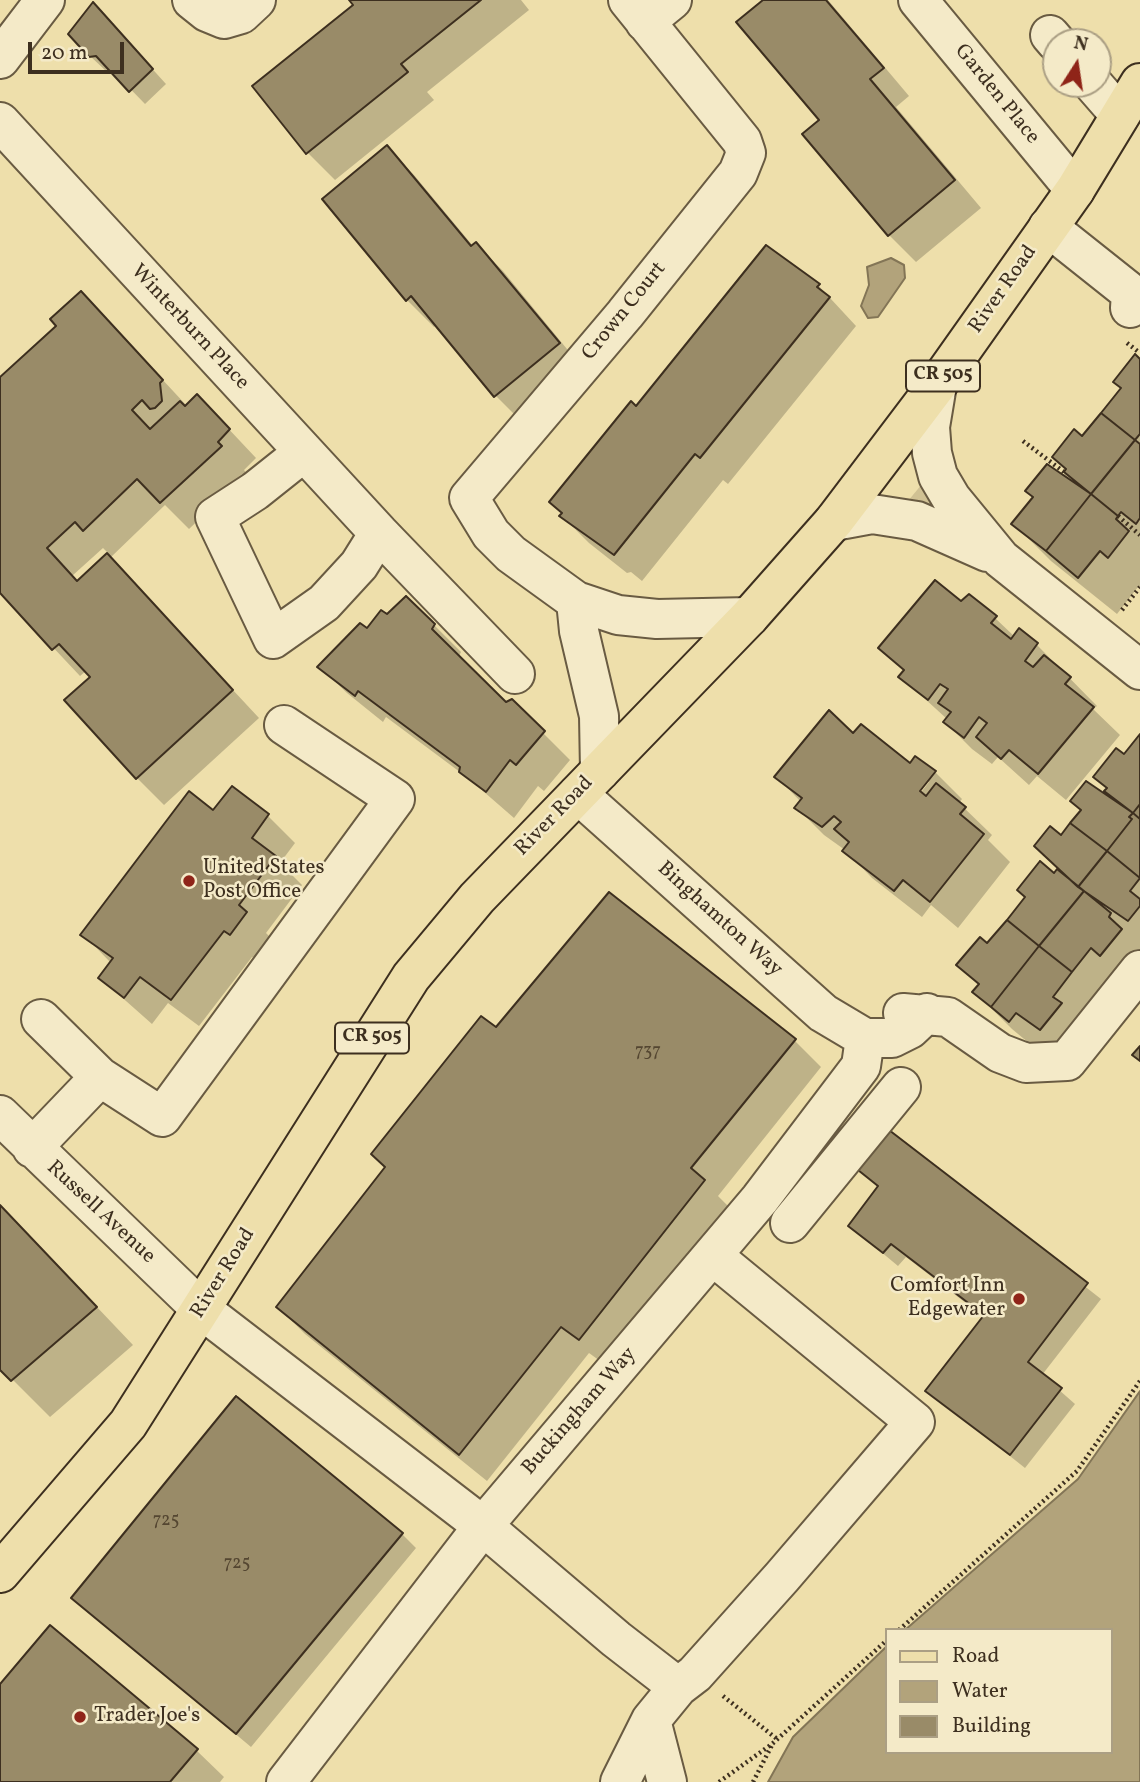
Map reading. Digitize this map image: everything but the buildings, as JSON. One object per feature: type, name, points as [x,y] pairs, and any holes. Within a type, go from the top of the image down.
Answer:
[{"type":"main road","name":"River Road","points":[[0,1573],[128,1424],[411,977],[477,898],[749,617],[834,521],[937,385],[1075,190],[1140,83]]},
{"type":"street","points":[[0,59],[45,0]]},
{"type":"street","points":[[192,0],[207,12],[224,19],[241,14],[256,0]]},
{"type":"street","name":"Garden Place","points":[[918,0],[1075,190]]},
{"type":"street","name":"Crown Court","points":[[648,7],[742,142],[746,153],[738,173],[625,314],[470,498],[491,534],[510,554],[576,601],[618,615],[657,619],[749,617]]},
{"type":"street","points":[[1105,98],[1120,115]]},
{"type":"street","name":"Winterburn Place","points":[[0,122],[379,533],[515,674]]},
{"type":"street","points":[[1048,227],[1131,293],[1130,308]]},
{"type":"street","points":[[937,385],[930,427],[932,453],[939,476],[963,515],[1001,559],[1140,670]]},
{"type":"street","points":[[304,452],[255,491],[215,517],[272,639],[324,603],[359,565],[379,533]]},
{"type":"street","points":[[834,521],[872,514],[917,521],[952,534],[1001,559]]},
{"type":"street","points":[[576,601],[579,631],[599,716],[589,782]]},
{"type":"street","points":[[41,1019],[100,1077],[162,1117],[394,799],[284,725]]},
{"type":"street","name":"Binghamton Way","points":[[589,782],[823,1013],[865,1038]]},
{"type":"street","points":[[865,1038],[892,1038],[910,1029],[926,1013],[948,1017],[1000,1053],[1026,1063],[1067,1061],[1140,970]]},
{"type":"street","name":"Buckingham Way","points":[[286,1782],[483,1526],[713,1256],[861,1066],[865,1038]]},
{"type":"street","points":[[32,1148],[100,1077]]},
{"type":"street","points":[[790,1223],[901,1087]]},
{"type":"street","name":"Russell Avenue","points":[[0,1115],[202,1310],[483,1526],[616,1639],[687,1680]]},
{"type":"street","points":[[620,1782],[652,1720],[915,1422],[713,1256]]},
{"type":"street","points":[[652,1720],[667,1782]]},
{"type":"path","points":[[1023,442],[1064,472]]},
{"type":"path","points":[[1118,516],[1140,535]]},
{"type":"path","points":[[901,1628],[1077,1471],[1140,1381]]},
{"type":"path","points":[[719,1782],[772,1744],[884,1643]]},
{"type":"path","points":[[687,1680],[777,1739]]},
{"type":"path","points":[[753,1782],[772,1744]]},
{"type":"shaded area","points":[[922,484],[959,524],[908,501]]},
{"type":"water","points":[[891,258],[904,265],[905,278],[878,317],[868,318],[861,306],[869,285],[867,267]]},
{"type":"water","points":[[1140,1391],[1140,1782],[768,1782],[793,1737],[884,1649],[884,1754],[1112,1754],[1112,1628],[907,1628],[1078,1479]]},
{"type":"place","name":"United States Post Office","points":[[189,881]]},
{"type":"place","name":"Comfort Inn Edgewater","points":[[1019,1299]]},
{"type":"place","name":"Trader Joe's","points":[[80,1717]]}]
